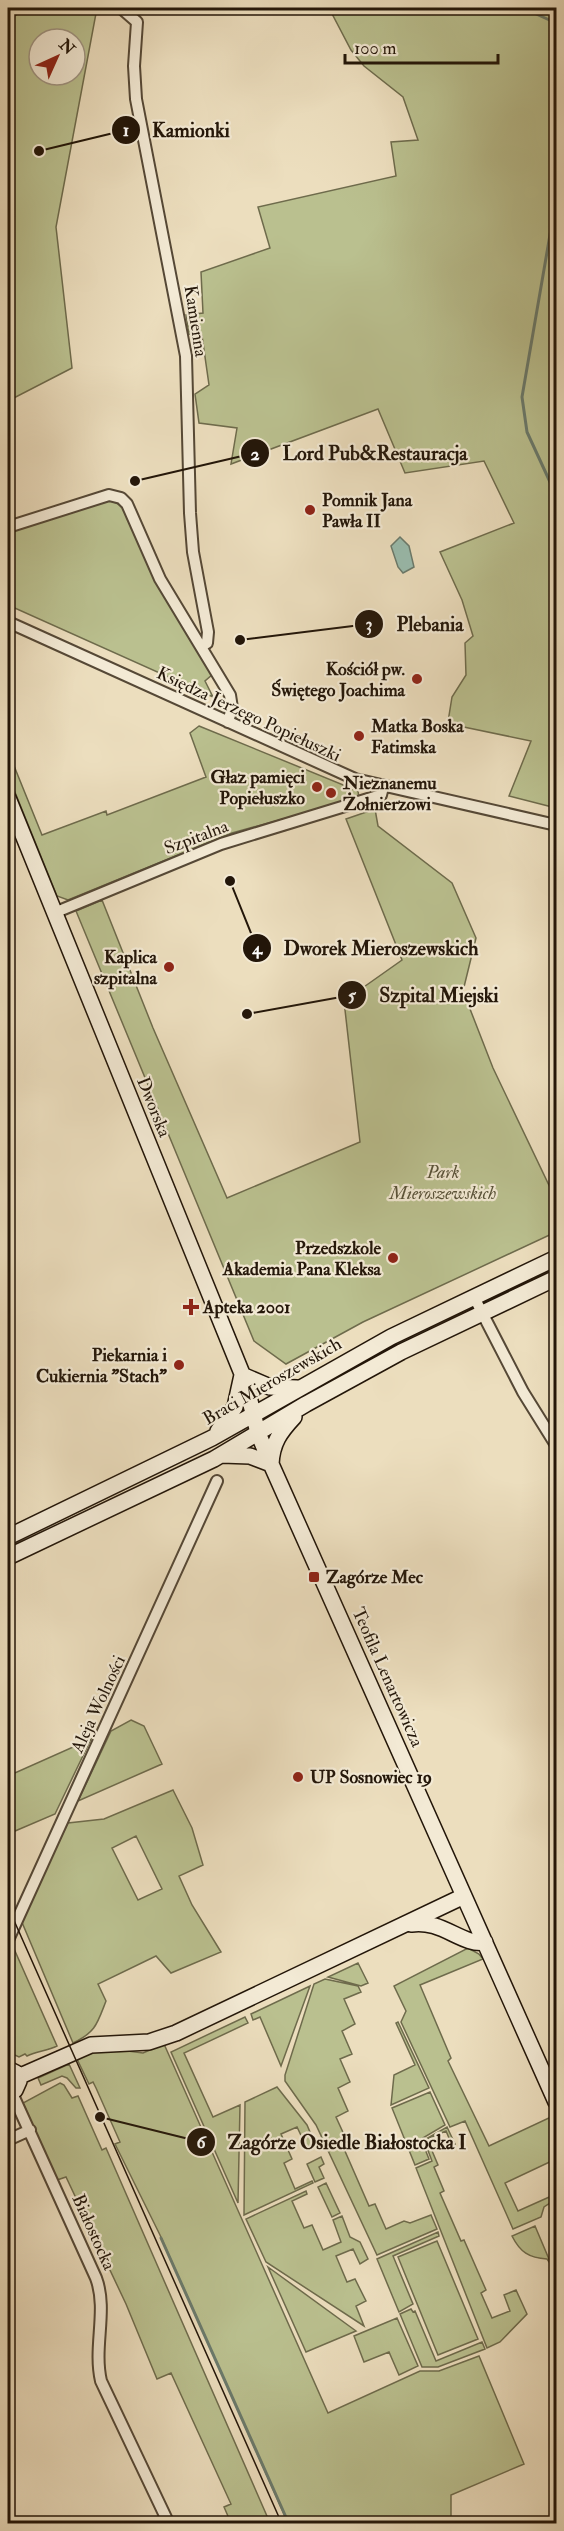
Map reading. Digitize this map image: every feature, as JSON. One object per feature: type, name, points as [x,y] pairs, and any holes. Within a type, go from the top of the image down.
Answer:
[{"type":"street","name":"Kamienna","points":[[121,8],[137,22],[134,84],[137,107],[186,356],[193,552],[208,632],[207,643],[202,646]]},
{"type":"street","points":[[8,527],[109,495],[121,498],[133,513],[160,579],[230,695],[232,708],[228,722]]},
{"type":"street","name":"Księdza Jerzego Popiełuszki","points":[[8,622],[339,773],[383,787],[556,825]]},
{"type":"street","name":"Szpitalna","points":[[54,913],[221,844],[381,795],[383,787]]},
{"type":"street","name":"Dworska","points":[[8,798],[242,1375],[258,1432]]},
{"type":"street","name":"Braci Mieroszewskich","points":[[8,1537],[212,1438],[391,1337],[556,1258]]},
{"type":"street","name":"Braci Mieroszewskich","points":[[8,1557],[222,1455],[306,1404],[428,1338],[556,1278]]},
{"type":"street","points":[[474,1297],[523,1392],[556,1444]]},
{"type":"street","points":[[212,1438],[235,1407],[242,1375],[270,1386],[297,1388]]},
{"type":"street","points":[[222,1455],[250,1456],[271,1464],[272,1449],[279,1434],[306,1404]]},
{"type":"street","name":"Teofila Lenartowicza","points":[[258,1432],[556,2102]]},
{"type":"street","name":"Aleja Wolności","points":[[8,1940],[217,1481]]},
{"type":"street","points":[[10,2093],[18,2086],[13,2073],[91,2045],[149,2042],[176,2033],[464,1896]]},
{"type":"street","points":[[401,1926],[430,1923],[476,1942],[485,1942]]},
{"type":"street","name":"Białostocka","points":[[10,2093],[30,2130],[100,2288],[98,2358],[101,2381],[169,2523]]},
{"type":"street","points":[[8,2140],[30,2130]]},
{"type":"green space","points":[[27,8],[97,8],[87,61],[87,27],[27,27],[27,87],[82,87],[56,227],[72,368],[8,401],[8,20]]},
{"type":"green space","points":[[329,8],[556,8],[556,808],[509,796],[531,741],[459,726],[447,728],[452,697],[466,675],[465,643],[473,636],[462,600],[440,552],[514,523],[484,461],[405,473],[378,409],[231,464],[237,428],[199,423],[195,394],[209,385],[202,336],[189,334],[186,315],[203,313],[201,272],[270,248],[258,207],[396,176],[391,142],[418,140],[403,97],[364,66],[351,50]]},
{"type":"green space","points":[[103,501],[117,503],[127,513],[213,674],[205,681],[213,697],[8,605],[8,532]]},
{"type":"green space","points":[[199,726],[358,791],[359,798],[232,833],[68,900],[57,896],[8,775],[8,751],[42,835],[106,811],[107,815],[206,777],[190,733]]},
{"type":"green space","name":"Park Mieroszewskich","points":[[375,809],[378,826],[452,883],[476,938],[463,991],[493,1068],[556,1200],[556,1232],[363,1322],[286,1364],[254,1341],[76,911],[102,900],[153,1028],[227,1198],[360,1142],[344,1001],[402,960],[346,819]]},
{"type":"green space","points":[[131,1720],[144,1726],[162,1764],[78,1801],[111,1731]]},
{"type":"green space","points":[[91,1739],[55,1814],[8,1834],[8,1776]]},
{"type":"green space","points":[[173,1790],[192,1828],[203,1865],[179,1876],[192,1905],[221,1952],[171,1973],[156,1956],[98,1984],[106,2001],[100,2016],[87,2035],[73,2043],[21,1920],[68,1823],[104,1819]],"holes":[[[136,1836],[162,1889],[138,1900],[112,1848]]]},
{"type":"green space","points":[[11,1942],[57,2046],[19,2057],[8,2052],[8,1951]]},
{"type":"green space","points":[[468,1948],[483,1959],[420,1985],[451,2058],[448,2061],[489,2146],[553,2116],[556,2125],[556,2159],[505,2183],[518,2211],[556,2194],[556,2199],[544,2207],[541,2217],[513,2229],[465,2121],[450,2127],[401,2022],[406,2011],[394,1986]]},
{"type":"green space","points":[[358,1963],[368,1983],[361,1986],[328,1977]]},
{"type":"green space","points":[[325,1979],[358,1986],[361,1992],[344,1999],[355,2024],[342,2031],[352,2054],[340,2059],[350,2082],[338,2088],[348,2111],[336,2117],[346,2139],[341,2142],[369,2206],[375,2204],[386,2229],[404,2221],[410,2223],[431,2215],[437,2229],[377,2255],[316,2125],[285,2081],[314,1984]]},
{"type":"green space","points":[[310,1986],[281,2066],[260,2017],[253,2020],[251,2014]]},
{"type":"green space","points":[[245,2017],[248,2023],[184,2053],[213,2117],[240,2105],[238,2203],[171,2052]]},
{"type":"green space","points":[[398,2022],[429,2088],[391,2105],[394,2075],[415,2065],[396,2023]]},
{"type":"green space","points":[[164,2044],[328,2413],[420,2371],[439,2371],[479,2356],[524,2464],[451,2495],[451,2523],[288,2523],[160,2235],[115,2144],[120,2142],[96,2088],[93,2082],[89,2084],[77,2059],[104,2048],[143,2053]]},
{"type":"green space","points":[[69,2064],[80,2088],[76,2088],[62,2076],[41,2085],[38,2078]]},
{"type":"green space","points":[[60,2083],[64,2085],[72,2098],[78,2096],[102,2150],[106,2148],[270,2523],[231,2523],[224,2507],[231,2504],[171,2373],[157,2379],[126,2304],[66,2177],[57,2180],[23,2103]]},
{"type":"green space","points":[[277,2087],[307,2125],[315,2144],[307,2148],[297,2127],[281,2134],[292,2159],[284,2163],[295,2189],[312,2181],[313,2183],[244,2215],[245,2102]]},
{"type":"green space","points":[[430,2092],[445,2125],[421,2139],[429,2159],[415,2165],[392,2108]]},
{"type":"green space","points":[[447,2127],[455,2144],[452,2145],[446,2131],[427,2139],[438,2165],[434,2167],[444,2191],[440,2193],[486,2290],[481,2293],[492,2318],[510,2311],[504,2295],[516,2290],[527,2314],[500,2342],[487,2348],[416,2168],[432,2161],[424,2140]]},
{"type":"green space","points":[[321,2157],[324,2164],[319,2167],[324,2178],[315,2182],[307,2164]]},
{"type":"green space","points":[[326,2183],[340,2213],[332,2217],[318,2187]]},
{"type":"green space","points":[[306,2191],[307,2194],[292,2201],[304,2228],[312,2225],[323,2250],[341,2242],[333,2220],[342,2216],[350,2237],[360,2242],[368,2259],[360,2264],[353,2249],[336,2256],[347,2282],[355,2279],[366,2301],[356,2306],[364,2326],[266,2262],[246,2219]]},
{"type":"green space","points":[[535,2226],[549,2259],[556,2257],[556,2262],[552,2266],[547,2259],[526,2253],[512,2236]]},
{"type":"green space","points":[[438,2232],[439,2236],[393,2256],[413,2304],[399,2312],[377,2259]]},
{"type":"green space","points":[[437,2241],[478,2339],[438,2355],[398,2257]]},
{"type":"green space","points":[[268,2267],[356,2331],[306,2352]]},
{"type":"green space","points":[[411,2309],[415,2311],[436,2361],[482,2342],[485,2349],[438,2367],[422,2367],[400,2314]]},
{"type":"green space","points":[[397,2318],[418,2366],[399,2375],[389,2352],[364,2362],[354,2336]]},
{"type":"shaded area","points":[[400,537],[409,546],[414,567],[403,573],[398,567],[391,546]]},
{"type":"waterway","points":[[523,8],[556,23]]},
{"type":"waterway","points":[[556,200],[522,397],[527,432],[556,495]]},
{"type":"waterway","points":[[161,2238],[289,2524]]},
{"type":"tram line","points":[[8,1907],[282,2524]]},
{"type":"place","name":"Kamionki","points":[[39,151]]},
{"type":"place","name":"Lord Pub&Restauracja","points":[[135,481]]},
{"type":"place","name":"Pomnik Jana Pawła II","points":[[310,510]]},
{"type":"place","name":"Plebania","points":[[240,640]]},
{"type":"place","name":"Kościół pw. Świętego Joachima","points":[[417,679]]},
{"type":"place","name":"Matka Boska Fatimska","points":[[359,736]]},
{"type":"place","name":"Głaz pamięci Popiełuszko","points":[[317,787]]},
{"type":"place","name":"Nieznanemu Żołnierzowi","points":[[331,793]]},
{"type":"place","name":"Dworek Mieroszewskich","points":[[230,881]]},
{"type":"place","name":"Kaplica szpitalna","points":[[169,967]]},
{"type":"place","name":"Szpital Miejski","points":[[247,1014]]},
{"type":"place","name":"Przedszkole Akademia Pana Kleksa","points":[[393,1258]]},
{"type":"place","name":"Apteka 2001","points":[[191,1307]]},
{"type":"place","name":"Piekarnia i Cukiernia \"Stach\"","points":[[179,1365]]},
{"type":"place","name":"Zagórze Mec","points":[[314,1577]]},
{"type":"place","name":"UP Sosnowiec 19","points":[[298,1777]]},
{"type":"place","name":"Zagórze Osiedle Białostocka I","points":[[100,2117]]}]
